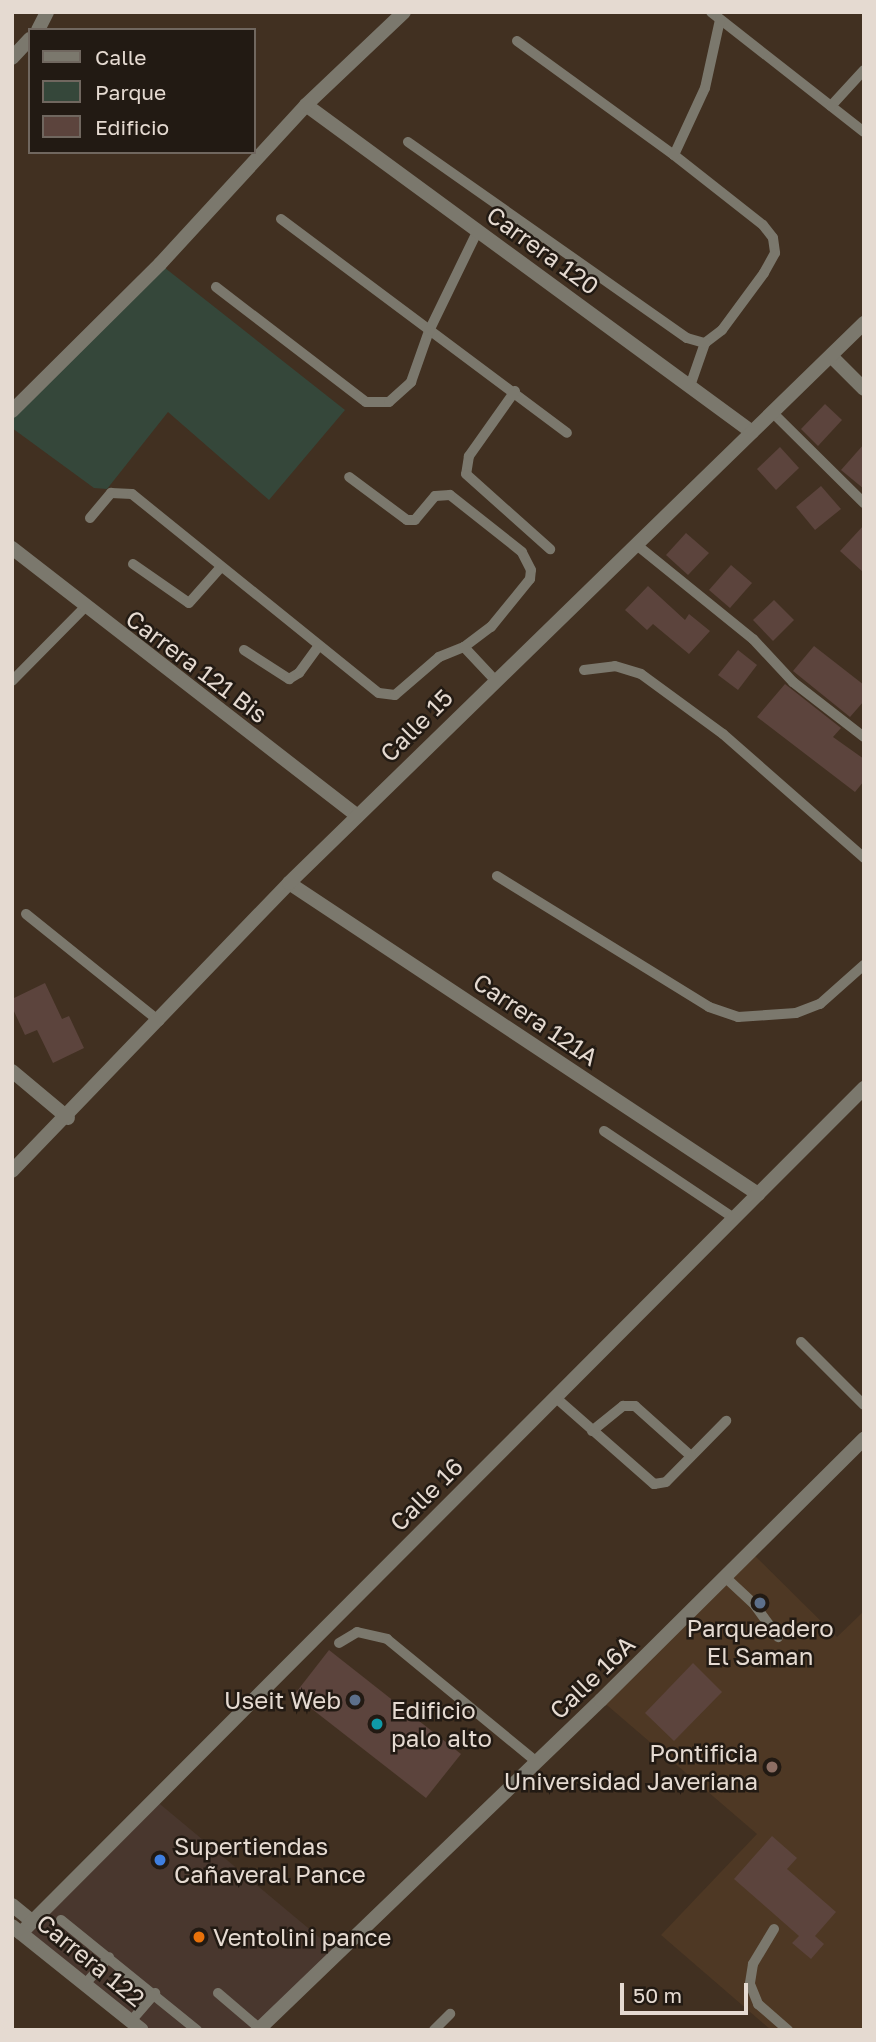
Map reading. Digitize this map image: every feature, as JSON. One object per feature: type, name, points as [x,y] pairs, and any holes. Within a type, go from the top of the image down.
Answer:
[{"type":"street","points":[[38,28],[47,12]]},
{"type":"street","points":[[12,411],[160,264],[306,105],[404,12]]},
{"type":"street","points":[[12,58],[28,40]]},
{"type":"street","name":"Carrera 120","points":[[306,105],[752,432]]},
{"type":"street","name":"Calle 15","points":[[12,1171],[68,1118],[289,883],[495,680],[638,547],[864,323]]},
{"type":"street","points":[[832,357],[864,389]]},
{"type":"street","name":"Carrera 121 Bis","points":[[12,548],[84,608],[357,816]]},
{"type":"street","name":"Carrera 121A","points":[[289,883],[758,1194]]},
{"type":"street","points":[[12,1071],[68,1118]]},
{"type":"street","name":"Calle 16","points":[[17,1929],[33,1921],[864,1088]]},
{"type":"street","name":"Calle 16A","points":[[259,2029],[537,1762],[864,1439]]},
{"type":"street","name":"Carrera 122","points":[[12,1905],[33,1921]]},
{"type":"street","name":"Carrera 122","points":[[17,1929],[136,2025]]},
{"type":"lane","points":[[711,12],[864,132]]},
{"type":"lane","points":[[674,155],[705,88],[720,19]]},
{"type":"lane","points":[[517,41],[674,155],[763,225],[773,238],[775,253],[764,273],[722,330],[705,343],[690,386]]},
{"type":"lane","points":[[831,106],[864,70]]},
{"type":"lane","points":[[408,142],[687,338],[705,343]]},
{"type":"lane","points":[[281,219],[429,331],[515,391],[567,433]]},
{"type":"lane","points":[[216,287],[366,402],[389,402],[400,395],[411,382],[429,331],[478,230]]},
{"type":"lane","points":[[515,391],[469,456],[466,474],[550,550]]},
{"type":"lane","points":[[774,414],[864,503]]},
{"type":"lane","points":[[90,519],[111,494],[132,494],[319,645],[386,695],[404,689],[439,657],[464,647],[491,627],[530,579],[529,564],[522,552],[450,495],[435,496],[415,520],[407,520],[349,477]]},
{"type":"lane","points":[[638,547],[753,639],[793,682],[864,737]]},
{"type":"lane","points":[[133,564],[189,603],[221,567]]},
{"type":"lane","points":[[12,681],[84,608]]},
{"type":"lane","points":[[244,650],[289,679],[299,673],[319,645]]},
{"type":"lane","points":[[464,647],[495,680]]},
{"type":"lane","points":[[584,670],[615,666],[641,674],[723,734],[864,858]]},
{"type":"lane","points":[[498,876],[709,1007],[738,1017],[796,1013],[820,1004],[864,965]]},
{"type":"lane","points":[[26,914],[159,1021]]},
{"type":"lane","points":[[604,1130],[734,1218]]},
{"type":"lane","points":[[801,1342],[864,1405]]},
{"type":"lane","points":[[555,1397],[654,1484],[666,1482],[726,1421]]},
{"type":"lane","points":[[592,1431],[623,1406],[635,1406],[691,1456]]},
{"type":"lane","points":[[725,1577],[754,1604],[778,1637]]},
{"type":"lane","points":[[339,1643],[357,1632],[387,1639],[537,1762]]},
{"type":"lane","points":[[61,1920],[155,1993],[197,2030]]},
{"type":"lane","points":[[774,1929],[753,1964],[750,1984],[758,2004],[788,2030]]},
{"type":"lane","points":[[85,1984],[109,1956]]},
{"type":"lane","points":[[136,2025],[155,1993]]},
{"type":"lane","points":[[218,1993],[259,2029]]},
{"type":"lane","points":[[434,2030],[450,2014]]},
{"type":"shaded area","name":"Pontificia Universidad Javeriana","points":[[751,1552],[837,1637],[864,1611],[864,2030],[771,2030],[661,1935],[757,1834],[601,1700]]},
{"type":"shaded area","name":"Supertiendas Cañaveral Pance","points":[[154,1799],[338,1953],[258,2030],[142,2030],[21,1933]]},
{"type":"green space","points":[[160,264],[345,410],[269,500],[168,412],[107,489],[94,488],[12,428],[12,411]]},
{"type":"building","points":[[825,404],[842,420],[818,446],[801,429]]},
{"type":"building","points":[[864,444],[864,489],[841,470]]},
{"type":"building","points":[[780,447],[799,468],[776,490],[757,469]]},
{"type":"building","points":[[821,486],[841,509],[815,530],[796,507]]},
{"type":"building","points":[[864,525],[864,573],[840,551]]},
{"type":"building","points":[[686,533],[709,553],[688,575],[666,555]]},
{"type":"building","points":[[731,565],[752,583],[730,608],[709,590]]},
{"type":"building","points":[[648,586],[685,620],[689,614],[710,631],[689,654],[653,624],[647,630],[625,610]]},
{"type":"building","points":[[774,600],[794,620],[773,641],[753,620]]},
{"type":"building","points":[[814,646],[864,685],[864,701],[850,717],[793,671]]},
{"type":"building","points":[[738,650],[757,665],[738,690],[718,675]]},
{"type":"building","points":[[785,684],[841,728],[833,737],[864,759],[864,781],[855,792],[757,717]]},
{"type":"building","points":[[45,983],[62,1019],[69,1016],[84,1048],[53,1063],[37,1030],[25,1035],[12,1007],[12,999]]},
{"type":"building","name":"Edificio palo alto","points":[[329,1650],[461,1754],[426,1798],[294,1695]]},
{"type":"building","points":[[693,1663],[722,1692],[674,1741],[645,1713]]},
{"type":"building","points":[[772,1836],[797,1858],[787,1869],[836,1912],[815,1936],[824,1944],[811,1959],[792,1943],[799,1936],[734,1879]]},
{"type":"place","name":"Parqueadero El Saman","points":[[760,1603]]},
{"type":"place","name":"Useit Web","points":[[355,1700]]},
{"type":"place","name":"Edificio palo alto","points":[[377,1724]]},
{"type":"place","name":"Pontificia Universidad Javeriana","points":[[772,1767]]},
{"type":"place","name":"Supertiendas Cañaveral Pance","points":[[160,1860]]},
{"type":"place","name":"Ventolini pance","points":[[199,1937]]}]
